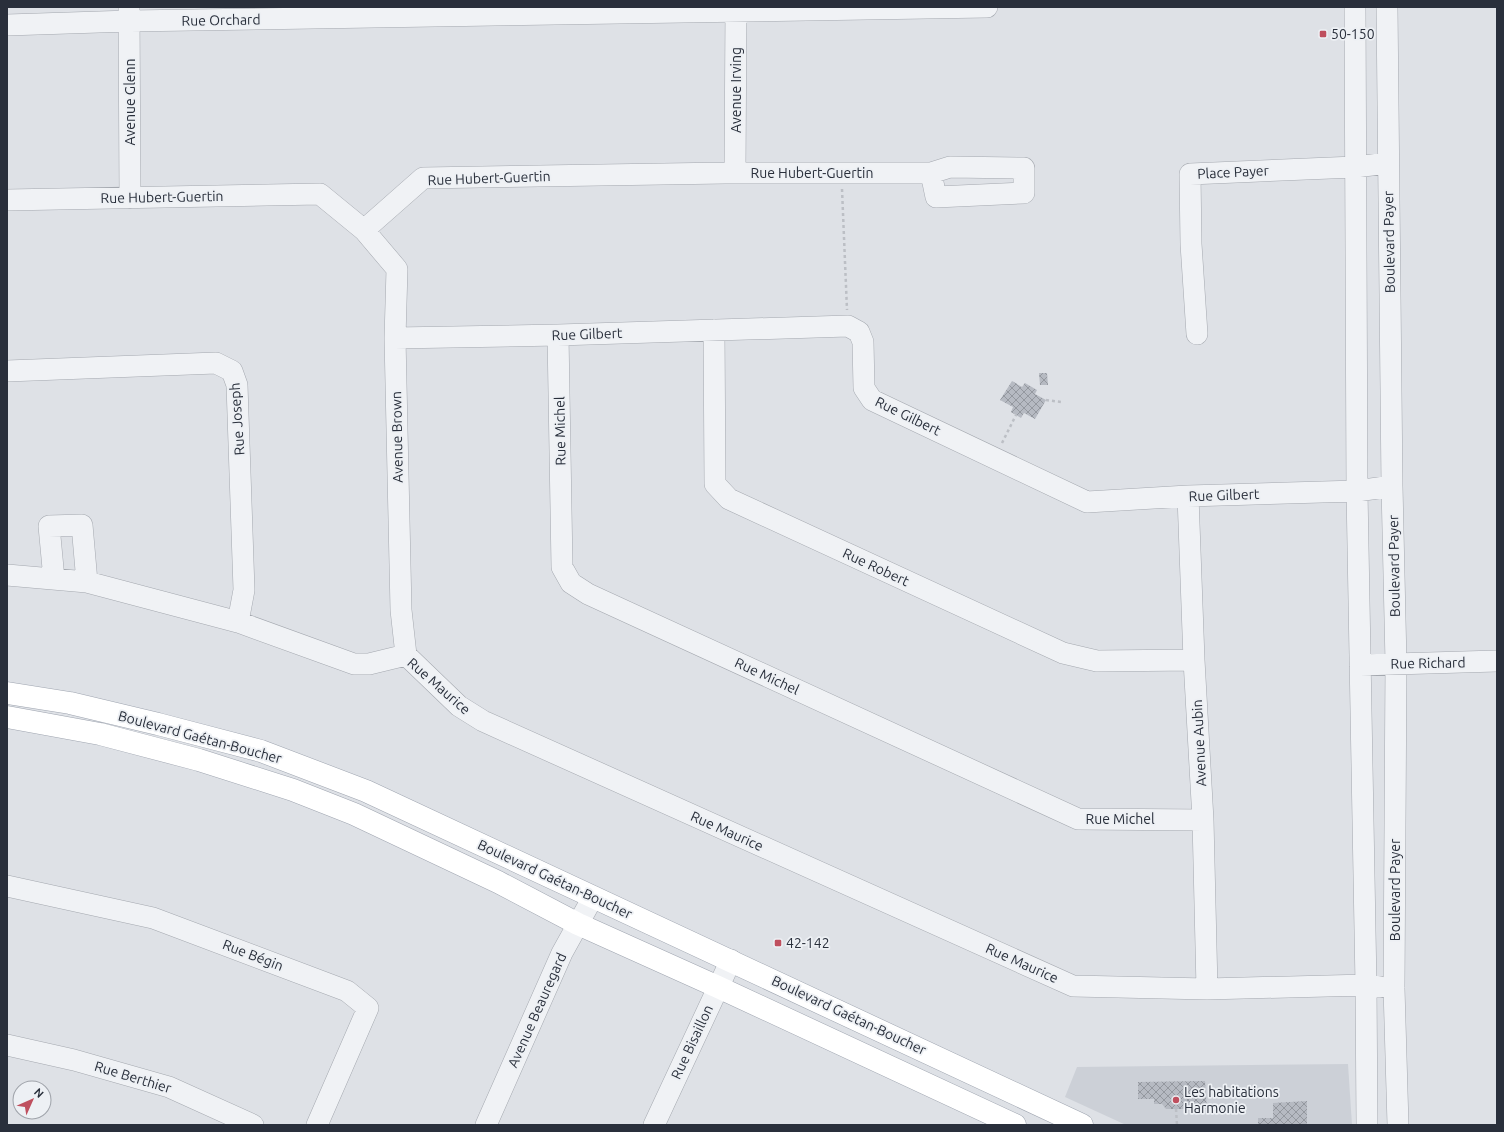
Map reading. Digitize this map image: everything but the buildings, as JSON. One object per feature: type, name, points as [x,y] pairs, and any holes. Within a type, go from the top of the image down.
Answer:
[{"type":"main road","name":"Boulevard Gaétan-Boucher","points":[[7,693],[70,703],[260,751],[366,791],[1082,1125]]},
{"type":"main road","name":"Boulevard Gaétan-Boucher","points":[[7,717],[100,734],[199,760],[293,790],[354,814],[498,882],[578,924],[718,987],[1015,1125]]},
{"type":"street","name":"Rue Orchard","points":[[7,25],[130,14],[987,7]]},
{"type":"street","points":[[1354,7],[1357,491],[1366,985],[1367,1125]]},
{"type":"street","name":"Boulevard Payer","points":[[1386,7],[1392,486],[1396,663],[1394,988],[1398,1125]]},
{"type":"street","name":"Avenue Irving","points":[[735,173],[736,9]]},
{"type":"street","name":"Avenue Glenn","points":[[130,14],[130,198]]},
{"type":"street","name":"Place Payer","points":[[1197,334],[1191,244],[1190,174],[1355,167],[1388,163]]},
{"type":"street","name":"Rue Hubert-Guertin","points":[[7,200],[320,194],[364,230],[423,178],[735,173],[931,173]]},
{"type":"street","name":"Avenue Brown","points":[[364,230],[397,269],[395,338],[401,610],[406,655]]},
{"type":"street","name":"Rue Gilbert","points":[[395,338],[558,336],[848,326],[859,332],[863,342],[864,388],[872,400],[1087,502],[1188,496],[1357,491],[1392,486]]},
{"type":"street","name":"Rue Robert","points":[[714,330],[715,484],[729,499],[1062,653],[1097,661],[1194,660]]},
{"type":"street","name":"Rue Michel","points":[[558,336],[562,567],[571,583],[595,597],[1078,819],[1203,820]]},
{"type":"street","name":"Rue Joseph","points":[[7,371],[216,363],[232,371],[237,385],[244,582],[238,622]]},
{"type":"street","name":"Avenue Aubin","points":[[1188,496],[1194,660],[1203,820],[1207,989]]},
{"type":"street","points":[[54,578],[49,526],[82,525],[87,582]]},
{"type":"street","name":"Rue Maurice","points":[[7,575],[87,582],[238,622],[354,664],[369,664],[406,655],[459,706],[483,721],[1072,986],[1207,989],[1366,985],[1394,988]]},
{"type":"street","name":"Rue Richard","points":[[1360,665],[1497,661]]},
{"type":"street","name":"Rue Bégin","points":[[7,886],[153,918],[347,991],[368,1008],[317,1125]]},
{"type":"street","name":"Avenue Beauregard","points":[[486,1125],[562,953],[593,897]]},
{"type":"street","name":"Rue Bisaillon","points":[[654,1125],[731,960]]},
{"type":"street","name":"Rue Berthier","points":[[7,1045],[74,1060],[169,1087],[253,1125]]},
{"type":"path","points":[[841,173],[848,326]]},
{"type":"path","points":[[1046,400],[1061,402]]},
{"type":"path","points":[[994,458],[1016,415]]},
{"type":"path","points":[[1176,1109],[1177,1125]]},
{"type":"shaded area","points":[[1348,1064],[1352,1125],[1126,1125],[1065,1097],[1077,1067]]},
{"type":"place","name":"50-150","points":[[1323,34]]},
{"type":"place","name":"42-142","points":[[778,943]]},
{"type":"place","name":"Les habitations Harmonie","points":[[1176,1100]]}]
